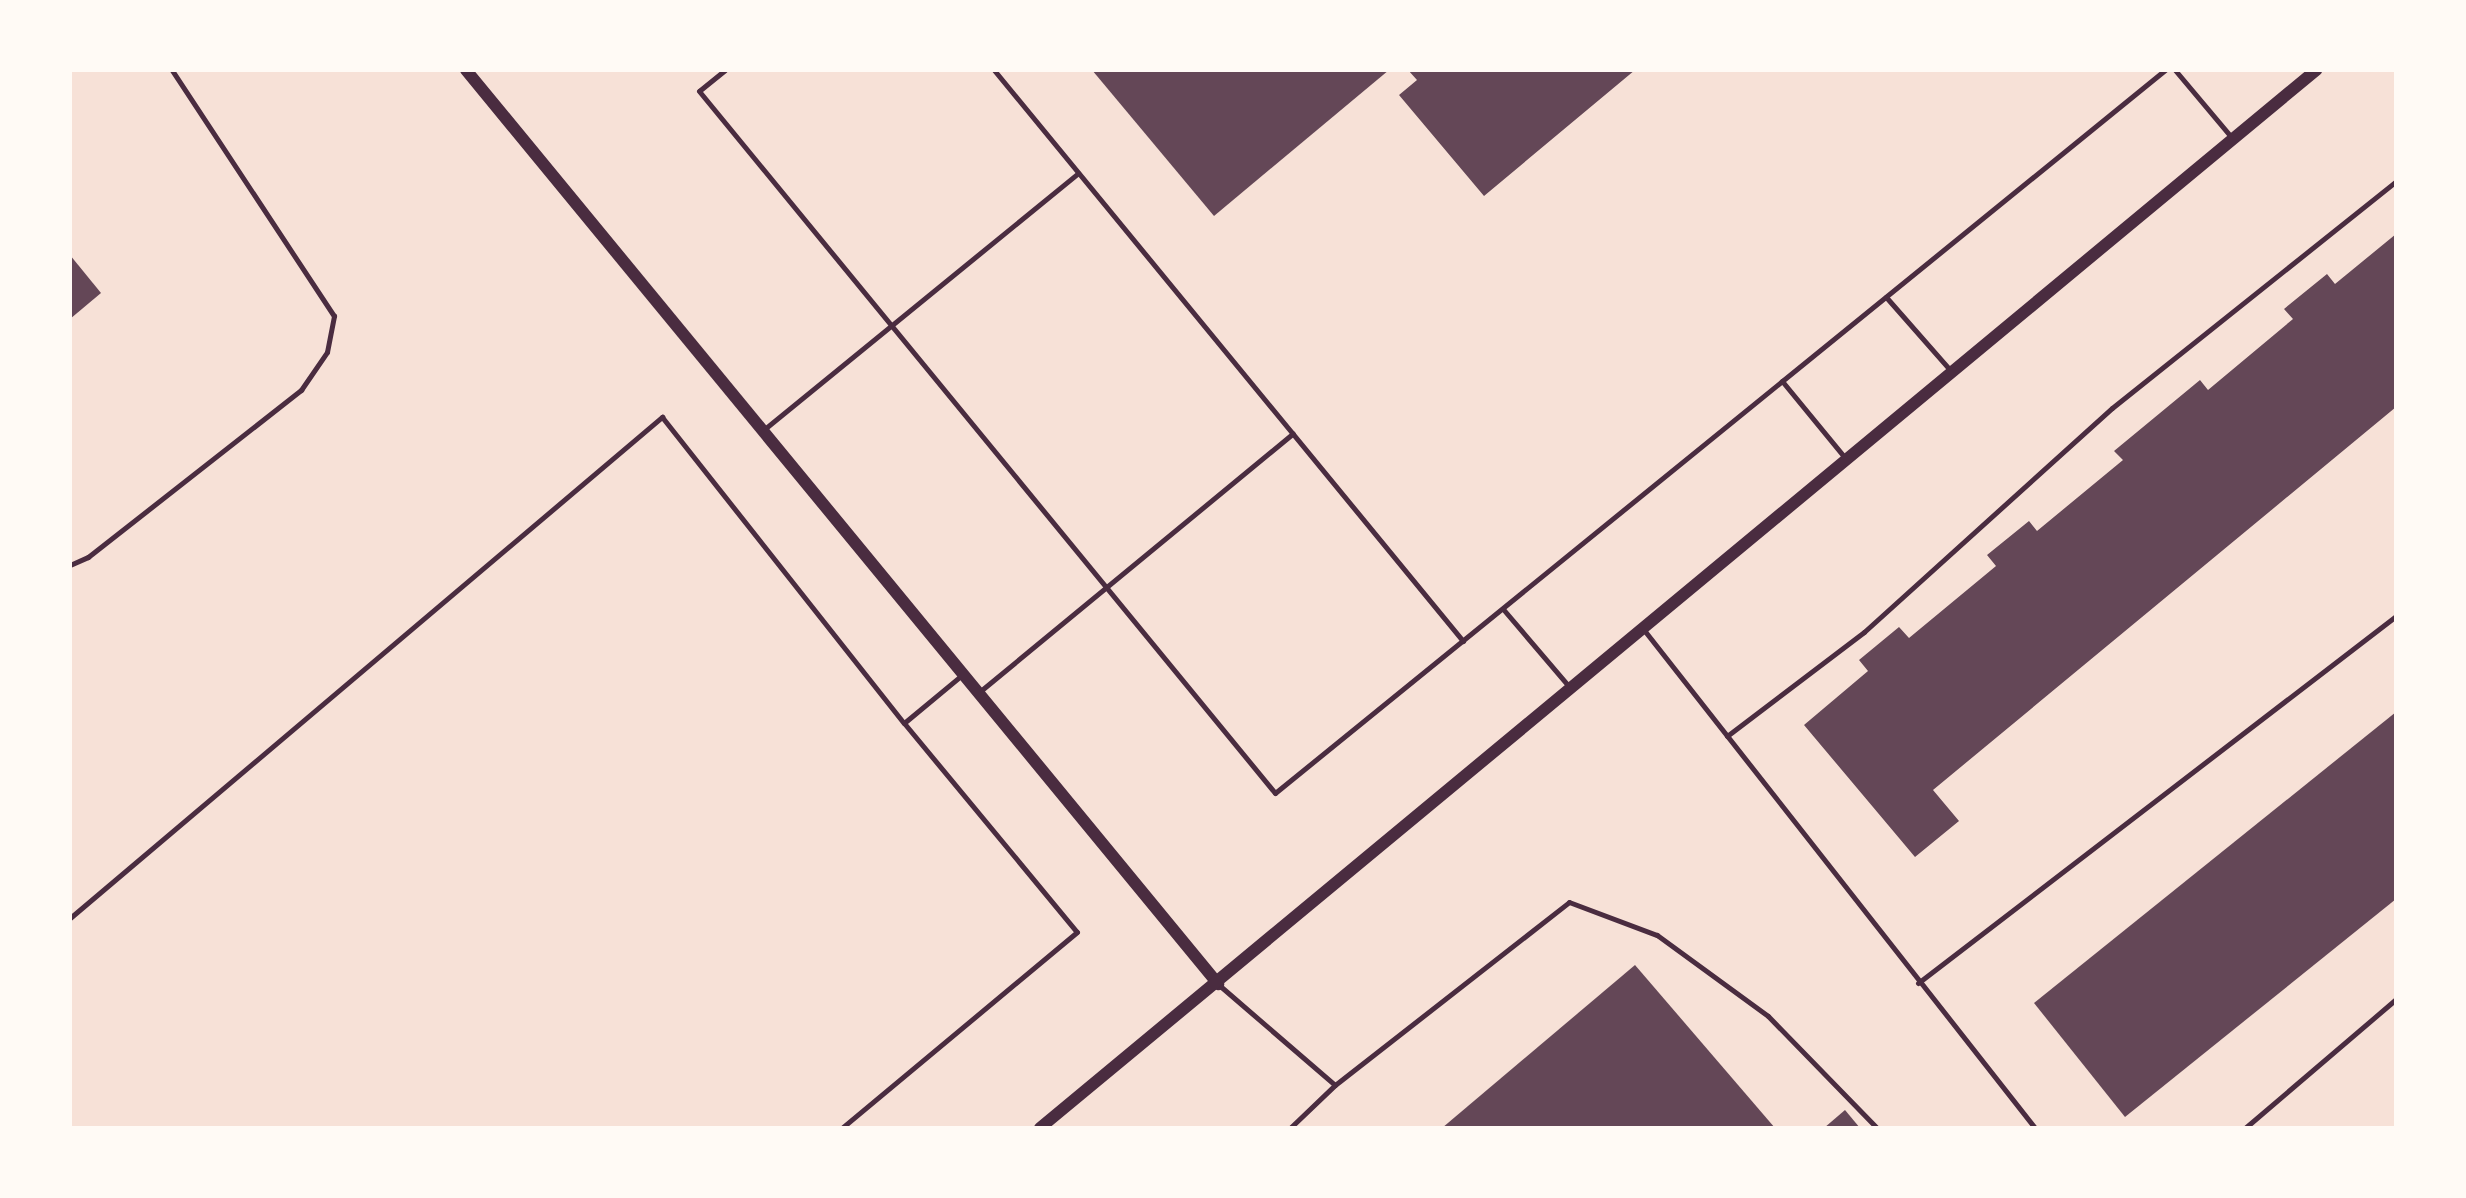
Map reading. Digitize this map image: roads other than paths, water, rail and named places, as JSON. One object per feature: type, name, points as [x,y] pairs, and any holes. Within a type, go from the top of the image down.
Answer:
[{"type":"street","points":[[466,70],[1218,984]]},
{"type":"street","points":[[1040,1128],[1218,984],[2316,70]]},
{"type":"lane","points":[[70,565],[88,557],[301,390],[327,352],[334,316],[172,70]]},
{"type":"lane","points":[[724,70],[699,91],[1275,793],[2165,70]]},
{"type":"lane","points":[[994,70],[1463,641]]},
{"type":"lane","points":[[2175,70],[2233,139]]},
{"type":"lane","points":[[762,431],[1078,173]]},
{"type":"lane","points":[[1727,736],[1864,632],[2112,408],[2396,181]]},
{"type":"lane","points":[[1886,297],[1953,373]]},
{"type":"lane","points":[[1782,382],[1847,460]]},
{"type":"lane","points":[[70,918],[662,417],[904,723],[1077,932],[842,1128]]},
{"type":"lane","points":[[978,693],[1293,433]]},
{"type":"lane","points":[[1503,609],[1572,690]]},
{"type":"lane","points":[[1918,983],[2396,616]]},
{"type":"lane","points":[[1644,630],[1918,983],[2035,1128]]},
{"type":"lane","points":[[904,723],[963,674]]},
{"type":"lane","points":[[1290,1128],[1335,1085],[1569,902],[1657,935],[1734,991],[1768,1016],[1877,1128]]},
{"type":"lane","points":[[1218,984],[1335,1085]]},
{"type":"lane","points":[[2245,1128],[2396,999]]}]
